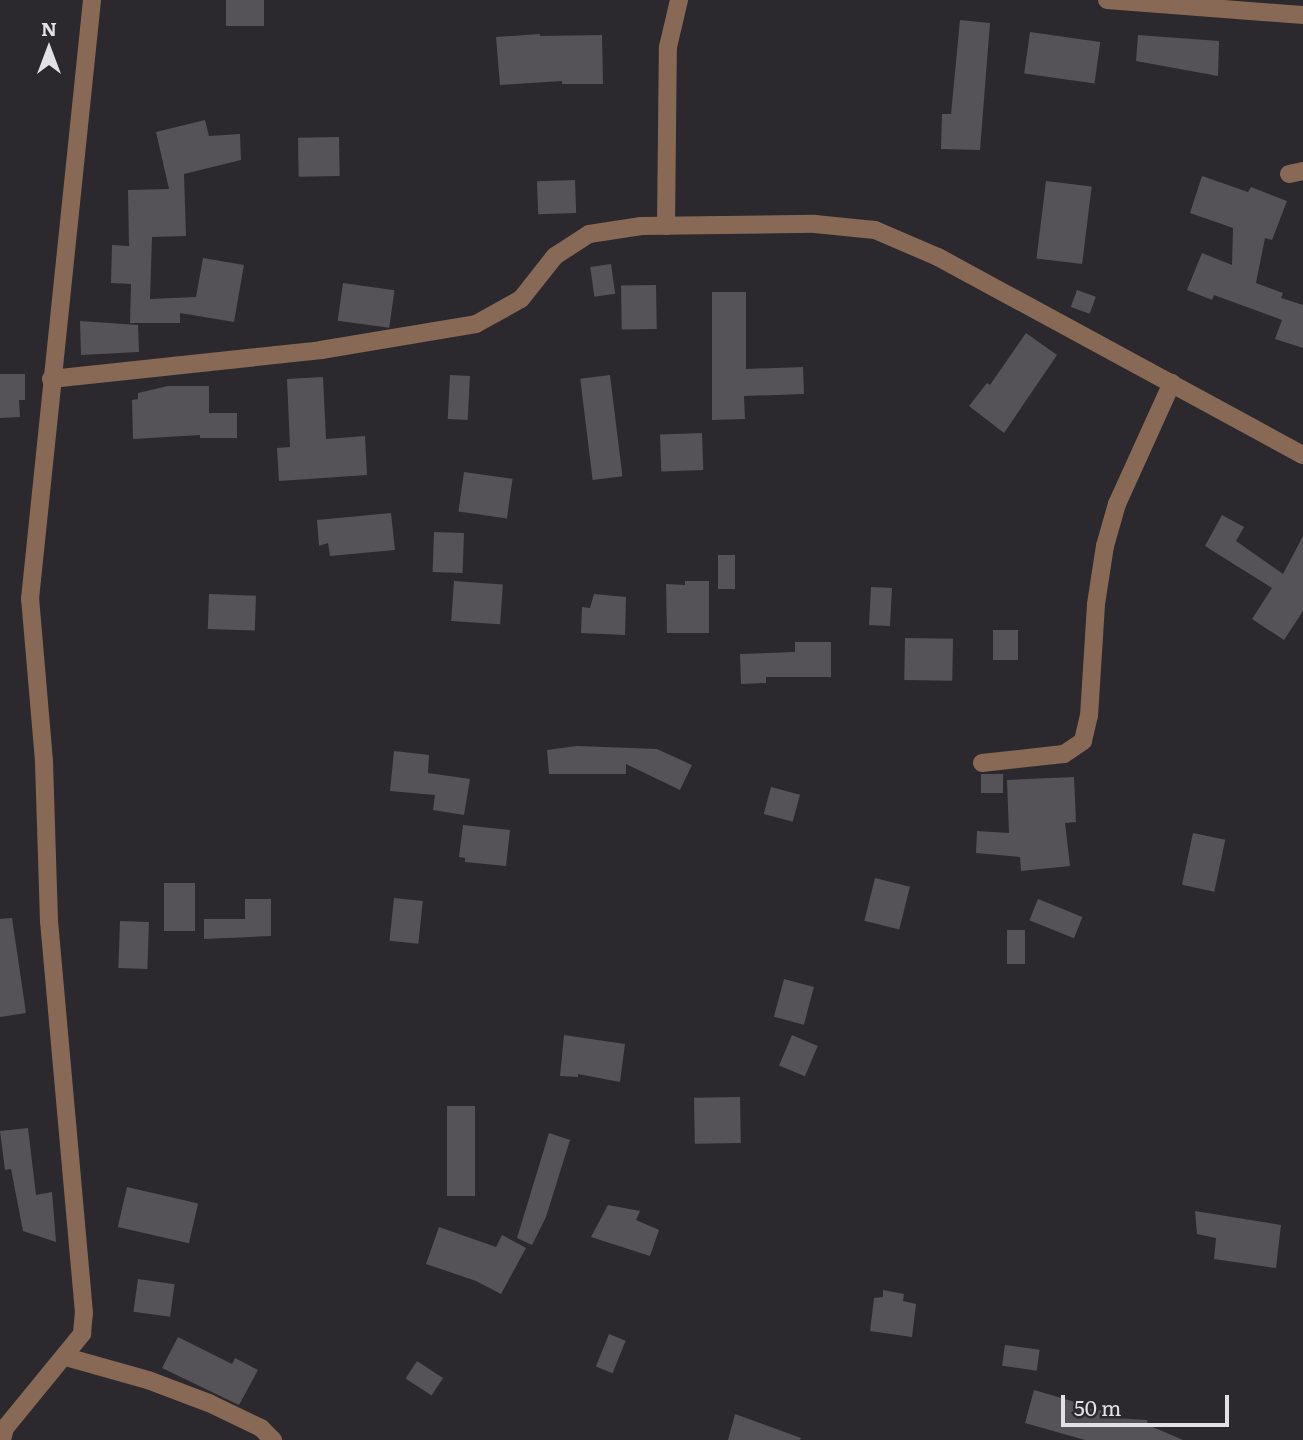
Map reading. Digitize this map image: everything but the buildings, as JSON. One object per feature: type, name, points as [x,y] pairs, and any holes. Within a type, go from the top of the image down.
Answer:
[{"type":"street","points":[[2,1440],[5,1429],[82,1334],[84,1313],[49,921],[44,761],[30,598],[92,0]]},
{"type":"street","points":[[666,226],[667,47],[679,0]]},
{"type":"street","points":[[1107,0],[1303,15]]},
{"type":"street","points":[[51,379],[321,350],[476,324],[521,299],[555,256],[589,234],[666,226],[815,224],[875,230],[938,257],[1303,455]]},
{"type":"street","points":[[982,763],[1064,754],[1083,741],[1089,716],[1096,604],[1105,546],[1117,504],[1172,383]]},
{"type":"street","points":[[66,1357],[148,1380],[209,1403],[261,1428],[273,1440]]}]
